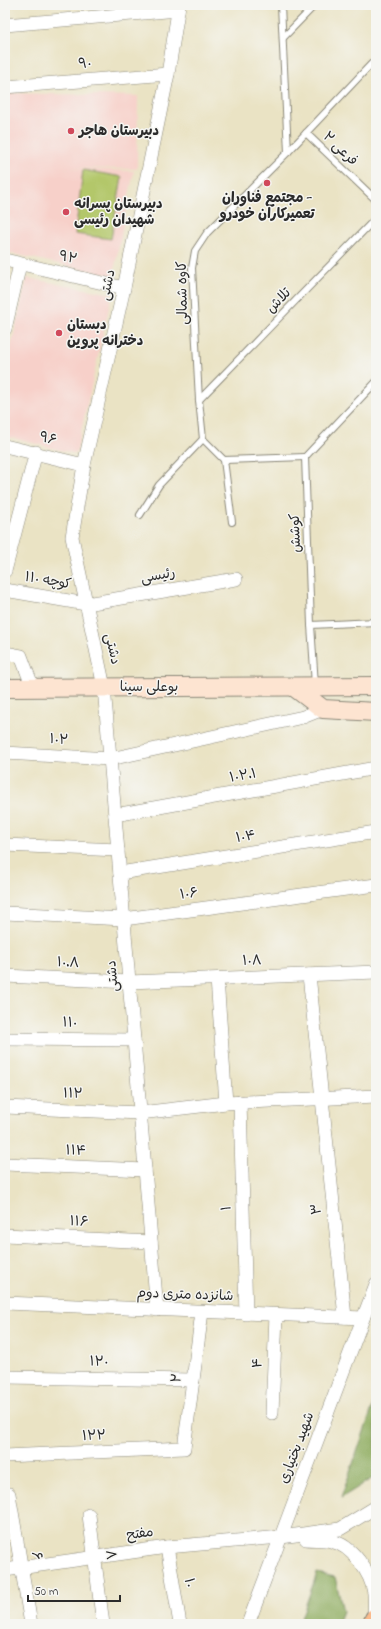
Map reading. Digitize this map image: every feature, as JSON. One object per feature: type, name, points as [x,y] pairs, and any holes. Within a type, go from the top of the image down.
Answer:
[{"type":"highway","points":[[374,1624],[376,1619]]},
{"type":"main road","name":"بوعلی سینا","points":[[5,688],[376,686]]},
{"type":"main road","points":[[294,687],[323,709],[376,712]]},
{"type":"street","points":[[5,25],[179,8]]},
{"type":"street","name":"دشتی","points":[[157,1310],[104,687],[72,537],[84,464],[124,288],[168,74],[179,8]]},
{"type":"street","name":"۹۰","points":[[5,87],[168,74]]},
{"type":"street","name":"۹۲","points":[[5,260],[124,288]]},
{"type":"street","points":[[5,329],[20,264]]},
{"type":"street","name":"۹۶","points":[[5,446],[84,464]]},
{"type":"street","points":[[5,571],[36,452]]},
{"type":"street","name":"رئیسی","points":[[86,604],[236,579]]},
{"type":"street","name":"کوچه ۱۱۰","points":[[5,590],[86,604]]},
{"type":"street","points":[[5,653],[21,656],[33,688]]},
{"type":"street","name":"۱۰۲","points":[[5,752],[110,759],[302,717],[323,709]]},
{"type":"street","name":"۱۰۲.۱","points":[[115,815],[376,768]]},
{"type":"street","name":"۱۰۴","points":[[120,874],[376,832]]},
{"type":"street","points":[[5,845],[118,850]]},
{"type":"street","name":"۱۰۶","points":[[5,913],[124,919],[376,885]]},
{"type":"street","name":"۱۰۸","points":[[129,982],[376,972]]},
{"type":"street","name":"۳","points":[[309,975],[345,1317]]},
{"type":"street","name":"۱۰.۸","points":[[5,976],[129,982]]},
{"type":"street","points":[[217,979],[226,1103]]},
{"type":"street","name":"۱۱۰","points":[[5,1039],[134,1040]]},
{"type":"street","name":"۱۱۲","points":[[5,1107],[140,1113],[226,1103],[376,1096]]},
{"type":"street","name":"۱","points":[[240,1102],[246,1314]]},
{"type":"street","name":"۱۱۴","points":[[5,1164],[145,1170]]},
{"type":"street","name":"۱۱۶","points":[[5,1235],[151,1242]]},
{"type":"street","name":"شهید بختیاری","points":[[248,1624],[376,1284]]},
{"type":"street","name":"شانزده متری دوم","points":[[5,1303],[363,1318]]},
{"type":"street","name":"۲","points":[[184,1448],[202,1312]]},
{"type":"street","name":"۴","points":[[272,1412],[276,1315]]},
{"type":"street","name":"۱۲۰","points":[[5,1376],[193,1380]]},
{"type":"street","name":"۱۲۲","points":[[5,1456],[184,1448]]},
{"type":"street","name":"۶","points":[[9,1494],[31,1624]]},
{"type":"street","points":[[281,1537],[340,1529],[376,1507]]},
{"type":"street","name":"۸","points":[[89,1515],[103,1624]]},
{"type":"street","points":[[281,1537],[332,1541],[347,1549],[359,1561],[374,1592],[374,1624]]},
{"type":"street","name":"مفتح","points":[[5,1570],[167,1547],[281,1537]]},
{"type":"street","name":"۱۰","points":[[167,1547],[180,1624]]},
{"type":"lane","points":[[281,5],[288,152]]},
{"type":"lane","points":[[283,38],[315,5]]},
{"type":"lane","name":"کاوه شمالی","points":[[203,439],[199,400],[192,268],[195,251],[207,233],[288,152],[376,59]]},
{"type":"lane","name":"فرعی ۲","points":[[306,133],[376,200]]},
{"type":"lane","name":"تلاش","points":[[199,400],[376,218]]},
{"type":"lane","points":[[224,460],[305,457],[376,382]]},
{"type":"lane","points":[[140,515],[159,485],[203,439],[224,460],[232,522]]},
{"type":"lane","name":"کوشش","points":[[305,457],[311,625],[316,686],[323,709]]},
{"type":"lane","points":[[311,625],[376,622]]},
{"type":"shaded area","points":[[5,93],[138,96],[137,169],[62,168],[134,171],[113,276],[5,252]]},
{"type":"shaded area","name":"دبستان دخترانه پروین","points":[[27,278],[112,294],[76,454],[5,436],[5,372]]},
{"type":"green space","points":[[83,170],[122,177],[111,239],[75,234]]},
{"type":"green space","points":[[376,1397],[376,1476],[341,1498]]},
{"type":"green space","points":[[317,1573],[335,1577],[343,1611],[338,1624],[299,1624]]},
{"type":"place","name":"دبیرستان هاجر","points":[[71,131]]},
{"type":"place","name":"مجتمع فناوران - تعمیرکاران خودرو","points":[[267,183]]},
{"type":"place","name":"دبیرستان پسرانه شهیدان رئیسی","points":[[66,212]]},
{"type":"place","name":"دبستان دخترانه پروین","points":[[59,333]]}]
